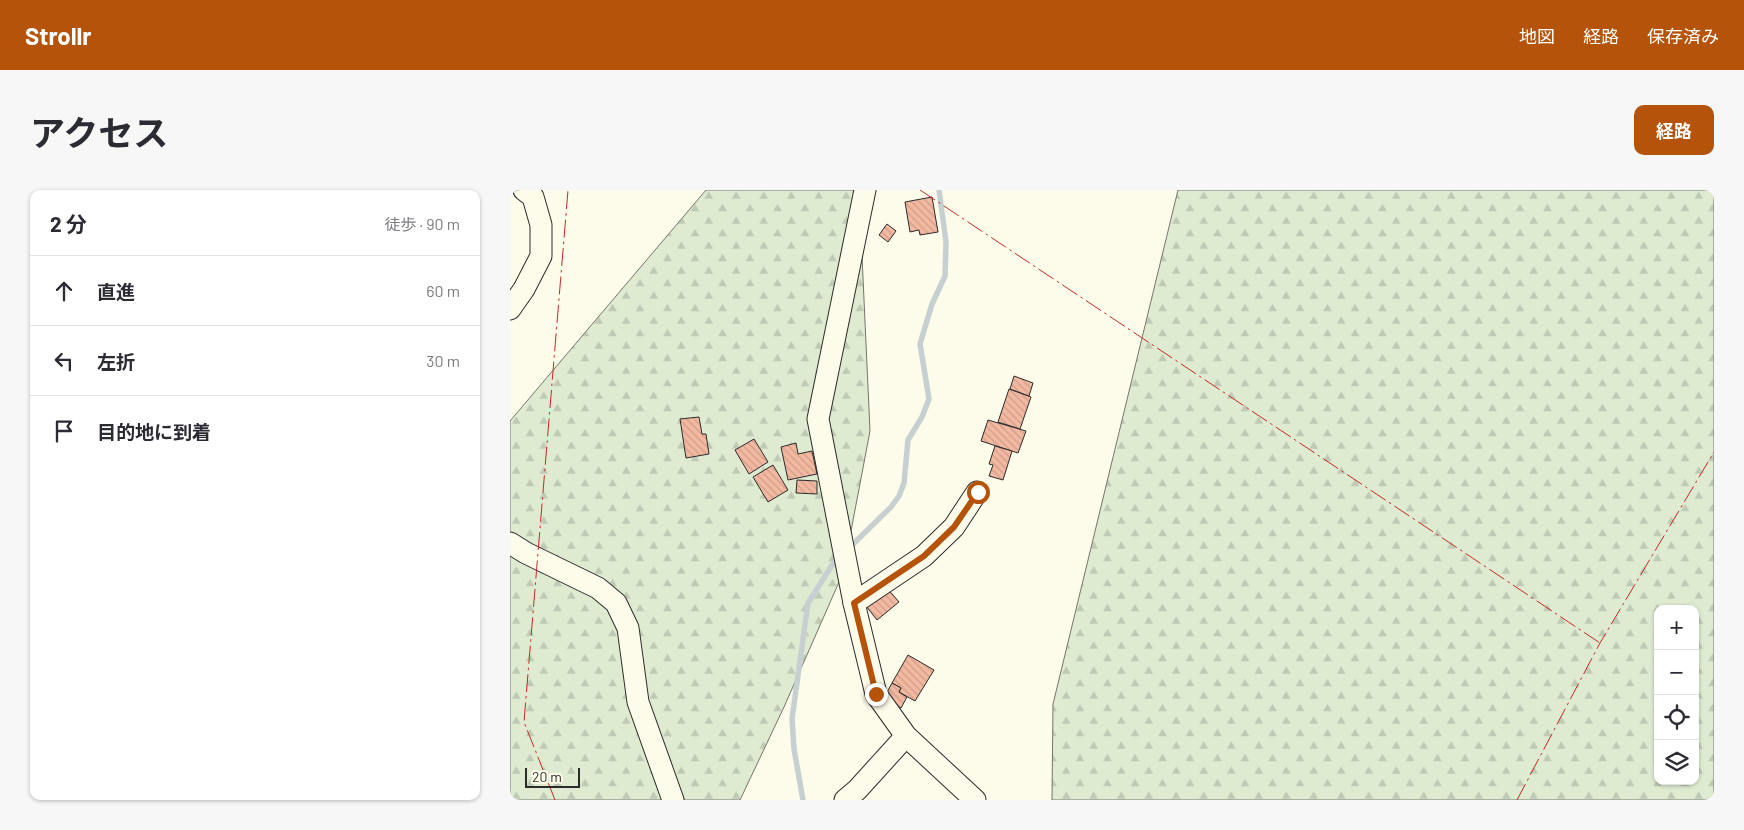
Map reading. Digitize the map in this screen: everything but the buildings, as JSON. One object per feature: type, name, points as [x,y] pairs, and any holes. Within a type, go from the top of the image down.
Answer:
[{"type":"street","points":[[510,309],[524,289],[541,256],[541,225],[533,197],[524,190]]},
{"type":"street","points":[[864,190],[818,419],[843,551],[876,694],[906,736],[975,800]]},
{"type":"street","points":[[854,603],[924,556],[954,527],[978,492]]},
{"type":"street","points":[[510,543],[526,553],[598,588],[616,603],[628,628],[638,702],[673,800]]},
{"type":"street","points":[[845,800],[857,790],[906,736]]},
{"type":"green space","points":[[706,190],[859,190],[870,431],[843,573],[784,707],[740,800],[510,800],[510,421]]},
{"type":"green space","points":[[1178,190],[1714,190],[1714,800],[1052,800],[1053,704]]},
{"type":"waterway","points":[[848,549],[891,507],[899,496],[904,483],[908,440],[922,417],[929,399],[920,344],[932,304],[945,276],[946,242],[939,190]]},
{"type":"waterway","points":[[803,800],[794,749],[792,719],[808,603],[832,565],[840,557]]},
{"type":"power","points":[[555,800],[524,722],[568,190]]},
{"type":"power","points":[[920,190],[1600,643]]},
{"type":"power","points":[[1517,800],[1600,643],[1714,452]]},
{"type":"route","points":[[876,694],[854,603],[924,556],[954,527],[978,492]]}]
